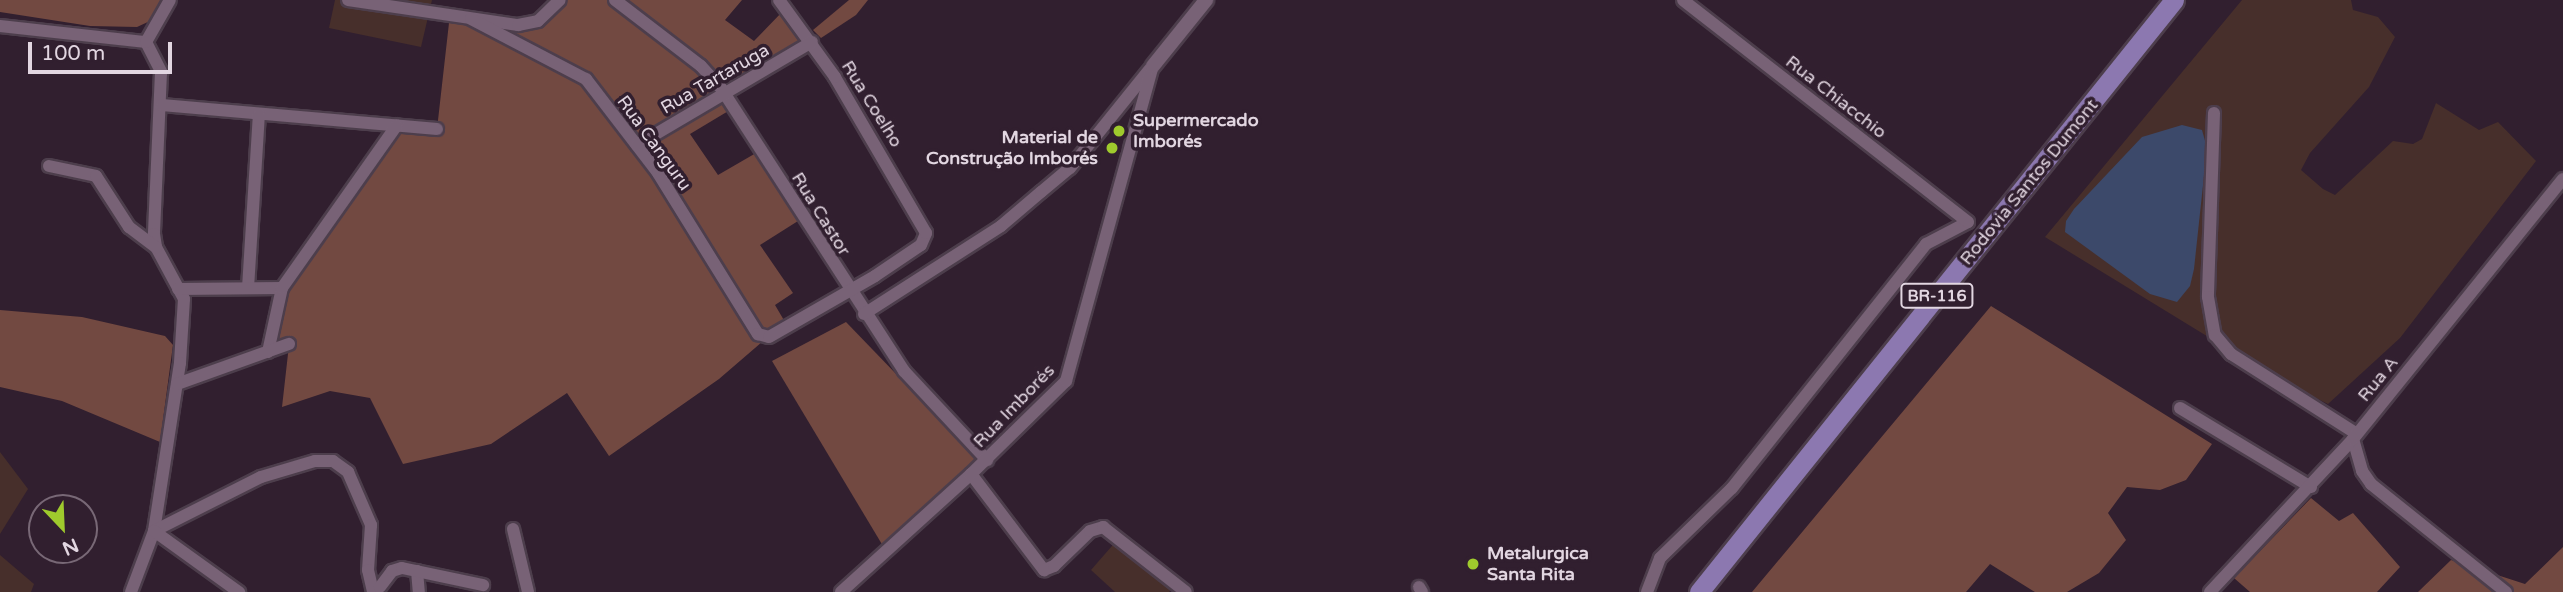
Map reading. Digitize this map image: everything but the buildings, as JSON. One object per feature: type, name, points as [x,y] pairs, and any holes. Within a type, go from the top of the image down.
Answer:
[{"type":"highway","name":"Rodovia Santos Dumont","points":[[1699,592],[2174,0]]},
{"type":"street","points":[[146,42],[170,0]]},
{"type":"street","points":[[348,0],[518,25],[538,21],[560,0]]},
{"type":"street","name":"Rua Castor","points":[[615,0],[701,66],[726,93],[849,292],[904,371],[986,460]]},
{"type":"street","name":"Rua Coelho","points":[[779,0],[812,42],[926,233],[920,245],[849,292]]},
{"type":"street","points":[[864,314],[1001,226],[1069,168],[1206,0]]},
{"type":"street","name":"Rua Chiacchio","points":[[1647,592],[1660,558],[1732,488],[1929,240],[1968,222],[1683,0]]},
{"type":"street","name":"Rua Canguru","points":[[471,19],[586,79],[637,145],[762,337],[778,335],[849,292]]},
{"type":"street","points":[[0,26],[146,42]]},
{"type":"street","points":[[146,42],[161,72],[156,247]]},
{"type":"street","name":"Rua Tartaruga","points":[[637,145],[812,42]]},
{"type":"street","name":"Rua Imborés","points":[[841,592],[1054,396],[1073,367],[1096,268],[1153,66]]},
{"type":"street","points":[[162,105],[437,129]]},
{"type":"street","points":[[2214,113],[2208,297],[2215,335],[2231,354],[2355,436],[2362,471],[2371,484],[2506,592]]},
{"type":"street","points":[[248,288],[259,114]]},
{"type":"street","points":[[268,352],[282,288],[397,125]]},
{"type":"street","points":[[48,166],[96,176],[129,227],[156,247],[184,299],[177,384],[154,531],[131,592]]},
{"type":"street","name":"Rua A","points":[[2210,592],[2311,487],[2355,436],[2563,179]]},
{"type":"street","points":[[178,289],[282,288]]},
{"type":"street","points":[[177,384],[289,344]]},
{"type":"street","points":[[2180,408],[2311,487]]},
{"type":"street","points":[[154,531],[261,477],[315,461],[333,461],[348,472],[371,525],[368,570],[377,590],[392,570],[483,585],[469,592]]},
{"type":"street","points":[[971,474],[1044,570],[1054,566],[1090,531],[1104,527],[1186,592]]},
{"type":"street","points":[[513,529],[528,592]]},
{"type":"street","points":[[154,531],[239,592]]},
{"type":"street","points":[[417,572],[419,592]]},
{"type":"shaded area","points":[[0,0],[165,0],[150,21],[137,27],[90,26],[0,12]]},
{"type":"shaded area","points":[[335,0],[432,0],[421,47],[329,28]]},
{"type":"shaded area","points":[[560,0],[742,0],[725,20],[754,41],[784,10],[812,42],[726,93],[735,107],[690,134],[718,175],[756,153],[798,221],[760,245],[793,293],[775,305],[785,322],[719,379],[609,456],[567,393],[491,444],[403,464],[370,398],[330,391],[282,407],[289,345],[268,352],[284,286],[397,125],[437,129],[450,14],[538,21]]},
{"type":"shaded area","points":[[849,0],[868,0],[856,15],[821,38],[813,30]]},
{"type":"shaded area","points":[[2242,0],[2351,0],[2353,10],[2378,17],[2395,37],[2369,87],[2310,153],[2301,170],[2323,189],[2335,195],[2393,141],[2413,144],[2422,139],[2436,103],[2479,130],[2498,122],[2536,161],[2400,338],[2328,404],[2277,379],[2045,237]]},
{"type":"shaded area","points":[[1991,306],[2212,444],[2186,480],[2160,490],[2127,487],[2108,513],[2126,540],[2099,573],[2067,592],[2035,592],[1990,564],[1966,592],[1752,592]]},
{"type":"shaded area","points":[[0,310],[82,317],[165,336],[173,345],[160,442],[62,401],[0,387]]},
{"type":"shaded area","points":[[846,322],[980,461],[883,546],[772,361]]},
{"type":"shaded area","points":[[0,452],[28,489],[0,534]]},
{"type":"shaded area","points":[[2311,498],[2339,521],[2353,513],[2400,567],[2377,592],[2250,592],[2234,578]]},
{"type":"shaded area","points":[[1118,539],[1173,588],[1169,592],[1115,592],[1091,570]]},
{"type":"shaded area","points":[[2563,547],[2563,592],[2418,592],[2451,560],[2525,584]]},
{"type":"shaded area","points":[[0,555],[34,584],[31,592],[0,592]]},
{"type":"water","points":[[2182,125],[2202,130],[2207,148],[2194,269],[2190,286],[2177,302],[2150,294],[2065,232],[2066,221],[2074,209],[2142,137]]},
{"type":"place","name":"Supermercado Imborés","points":[[1119,131]]},
{"type":"place","name":"Material de Construção Imborés","points":[[1112,148]]},
{"type":"place","name":"Metalurgica Santa Rita","points":[[1473,564]]}]
